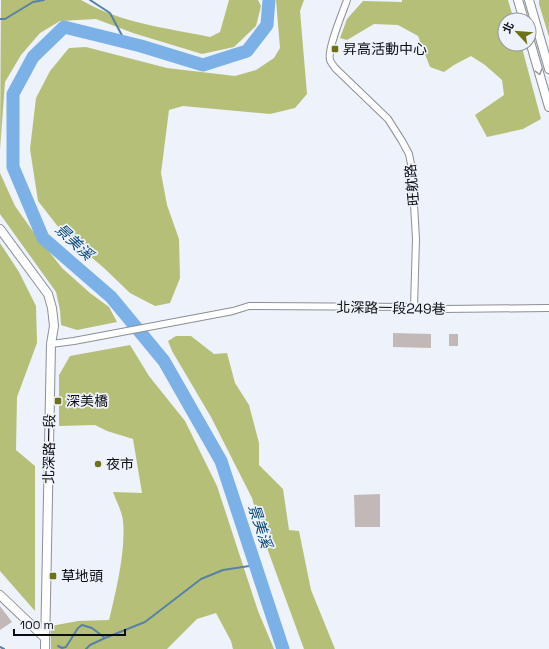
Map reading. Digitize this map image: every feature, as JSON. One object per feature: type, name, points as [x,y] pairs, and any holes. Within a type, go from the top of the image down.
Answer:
[{"type":"main road","points":[[518,0],[522,12]]},
{"type":"main road","points":[[529,0],[549,70]]},
{"type":"main road","points":[[533,52],[549,107]]},
{"type":"main road","name":"北深路一段","points":[[0,229],[48,294],[52,308],[54,326],[51,344],[45,649]]},
{"type":"main road","points":[[0,595],[46,638]]},
{"type":"street","name":"旺躭路","points":[[347,0],[335,34],[330,60],[335,68],[388,119],[409,154],[412,168],[416,239],[414,307]]},
{"type":"street","name":"北深路一段249巷","points":[[51,344],[233,311],[249,306],[414,307],[442,309],[549,308]]},
{"type":"green space","points":[[1,0],[81,0],[96,8],[144,24],[210,37],[220,32],[229,0],[258,0],[261,6],[256,26],[234,47],[202,54],[133,33],[96,19],[60,21],[40,33],[21,55],[5,82],[0,150]]},
{"type":"green space","points":[[276,0],[304,0],[300,11],[307,94],[295,108],[270,114],[183,106],[169,110],[161,173],[167,205],[179,239],[180,278],[170,303],[155,306],[130,293],[104,268],[63,233],[38,201],[30,149],[36,98],[50,71],[69,48],[86,47],[167,68],[235,76],[256,70],[274,58],[280,48]]},
{"type":"green space","points":[[402,0],[508,0],[512,12],[497,12],[497,52],[523,52],[541,119],[523,129],[487,137],[475,115],[504,95],[502,80],[485,65],[471,56],[444,72],[430,67],[418,36],[398,25],[374,24],[347,40],[340,38],[347,19],[363,1],[402,2]]},
{"type":"green space","points":[[539,0],[549,0],[549,37],[539,4]]},
{"type":"green space","points":[[0,173],[15,206],[32,230],[62,268],[90,293],[109,307],[117,322],[77,330],[61,325],[60,310],[56,292],[0,214]]},
{"type":"green space","points":[[0,243],[19,272],[36,306],[37,343],[17,397],[16,450],[35,466],[35,611],[0,571]]},
{"type":"green space","points":[[176,336],[191,336],[214,354],[227,353],[235,383],[249,405],[259,443],[259,465],[283,489],[289,530],[299,531],[311,590],[335,649],[304,649],[263,537],[252,498],[211,417],[172,351],[168,341]]},
{"type":"green space","points":[[130,345],[149,376],[185,421],[217,486],[258,611],[274,649],[233,649],[231,641],[216,613],[197,619],[167,649],[51,649],[51,626],[78,621],[109,620],[120,570],[124,532],[123,521],[113,492],[142,493],[133,439],[107,431],[95,425],[59,426],[59,375],[70,356]]},
{"type":"building","points":[[393,333],[431,334],[431,348],[393,347]]},
{"type":"building","points":[[449,334],[458,334],[458,346],[449,346]]},
{"type":"building","points":[[380,494],[380,527],[355,527],[354,495]]},
{"type":"building","points":[[0,606],[12,622],[0,630]]},
{"type":"waterway","points":[[0,19],[5,19],[33,2],[44,0]]},
{"type":"waterway","points":[[90,0],[110,13],[126,43]]},
{"type":"waterway","name":"景美溪","points":[[269,0],[267,25],[247,51],[203,65],[141,46],[64,27],[33,57],[13,94],[13,167],[43,238],[111,297],[164,361],[221,461],[283,649]]},
{"type":"waterway","points":[[86,649],[90,645],[105,638],[145,622],[201,579],[223,570],[256,565]]},
{"type":"waterway","points":[[58,646],[62,648],[66,647],[78,628],[82,625],[92,628],[105,638]]},
{"type":"waterway","points":[[0,647],[4,649]]},
{"type":"place","name":"昇高活動中心","points":[[335,49]]},
{"type":"place","name":"深美橋","points":[[58,401]]},
{"type":"place","name":"夜市","points":[[98,464]]},
{"type":"place","name":"草地頭","points":[[53,576]]}]
